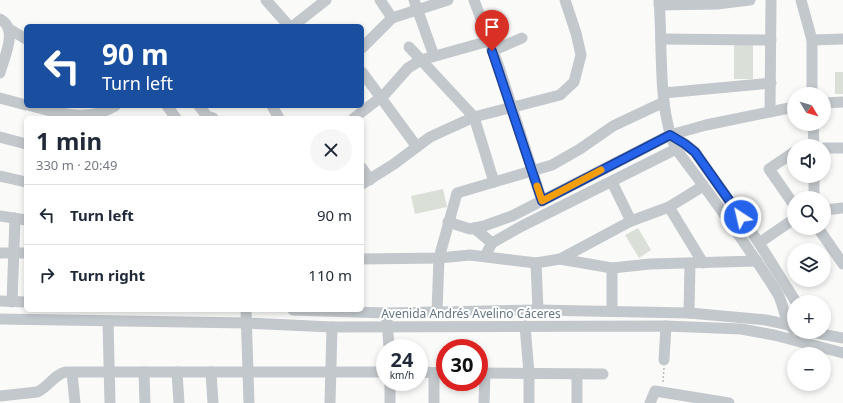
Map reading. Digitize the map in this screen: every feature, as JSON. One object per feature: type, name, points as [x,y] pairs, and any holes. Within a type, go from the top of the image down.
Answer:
[{"type":"street","points":[[266,0],[287,24]]},
{"type":"street","points":[[296,24],[326,0]]},
{"type":"street","points":[[380,0],[392,18]]},
{"type":"street","points":[[364,46],[392,18],[415,5],[448,0]]},
{"type":"street","points":[[474,0],[512,107],[542,201]]},
{"type":"street","points":[[366,182],[430,137],[474,117],[560,94],[574,82],[581,55],[576,33],[564,0]]},
{"type":"street","points":[[750,0],[659,3],[664,97],[670,135],[676,149],[757,261],[779,295],[787,314]]},
{"type":"street","points":[[770,111],[771,0]]},
{"type":"street","points":[[801,0],[812,40],[812,87]]},
{"type":"street","points":[[415,5],[434,56]]},
{"type":"street","points":[[0,19],[9,29],[24,38]]},
{"type":"street","points":[[0,73],[11,34],[9,29]]},
{"type":"street","points":[[357,116],[380,98],[408,68],[421,60],[434,56],[491,46],[522,38]]},
{"type":"street","points":[[661,39],[771,40]]},
{"type":"street","points":[[812,40],[843,39]]},
{"type":"street","points":[[410,47],[474,117],[494,182]]},
{"type":"street","points":[[364,75],[417,147]]},
{"type":"street","points":[[437,312],[439,258],[457,193],[552,165],[580,149],[613,126],[664,97],[770,84]]},
{"type":"street","points":[[0,98],[24,104]]},
{"type":"street","points":[[831,103],[843,102]]},
{"type":"street","points":[[38,108],[68,116]]},
{"type":"street","points":[[87,116],[110,108]]},
{"type":"street","points":[[201,108],[207,116]]},
{"type":"street","points":[[448,222],[470,229],[512,216],[670,135],[787,108]]},
{"type":"street","points":[[670,135],[695,152],[759,243],[792,295]]},
{"type":"street","points":[[0,137],[24,143]]},
{"type":"street","points":[[831,148],[843,148]]},
{"type":"street","points":[[485,256],[492,243],[522,226],[676,149]]},
{"type":"street","points":[[787,157],[769,169],[787,195]]},
{"type":"street","points":[[0,176],[24,182]]},
{"type":"street","points":[[612,182],[631,221]]},
{"type":"street","points":[[560,260],[631,221],[669,207],[703,186]]},
{"type":"street","points":[[669,207],[703,263]]},
{"type":"street","points":[[831,209],[843,208]]},
{"type":"street","points":[[0,216],[20,219],[20,253],[12,302]]},
{"type":"street","points":[[759,243],[787,224]]},
{"type":"street","points":[[474,228],[492,243]]},
{"type":"street","points":[[823,235],[843,264]]},
{"type":"street","points":[[0,253],[20,253]]},
{"type":"street","points":[[364,259],[439,258],[470,255],[536,263],[560,260],[612,268],[650,264],[757,261]]},
{"type":"street","points":[[536,263],[538,310]]},
{"type":"street","points":[[689,312],[690,263]]},
{"type":"street","points":[[612,268],[612,311]]},
{"type":"street","points":[[0,301],[24,302]]},
{"type":"street","name":"Avenida Andrés Avelino Cáceres","points":[[362,312],[387,313],[538,310],[689,312],[766,320],[787,326]]},
{"type":"street","points":[[246,312],[249,403]]},
{"type":"street","points":[[387,313],[388,339]]},
{"type":"street","name":"Avenida Andrés Avelino Cáceres","points":[[0,319],[246,323],[332,327],[666,326],[741,329],[843,353]]},
{"type":"street","points":[[108,321],[110,403]]},
{"type":"street","points":[[525,326],[529,373],[529,403]]},
{"type":"street","points":[[664,360],[666,326]]},
{"type":"street","points":[[330,403],[332,327]]},
{"type":"street","points":[[831,336],[843,338]]},
{"type":"street","points":[[801,339],[804,343]]},
{"type":"street","points":[[144,372],[145,403]]},
{"type":"street","points":[[177,372],[179,403]]},
{"type":"street","points":[[211,372],[213,403]]},
{"type":"street","points":[[0,396],[37,392],[42,390],[61,373],[376,372]]},
{"type":"street","points":[[72,373],[75,403]]},
{"type":"street","points":[[488,373],[603,374]]},
{"type":"street","points":[[577,374],[577,403]]},
{"type":"street","points":[[390,391],[390,403]]},
{"type":"street","points":[[434,403],[436,391]]},
{"type":"street","points":[[483,391],[484,403]]},
{"type":"street","points":[[650,403],[655,391],[669,396],[729,403]]},
{"type":"path","points":[[664,360],[669,396]]},
{"type":"shaded area","points":[[734,45],[753,45],[753,79],[734,79]]},
{"type":"shaded area","points":[[835,72],[843,72],[843,94],[835,94]]},
{"type":"shaded area","points":[[443,189],[447,207],[415,214],[411,196]]},
{"type":"shaded area","points":[[638,228],[651,250],[639,258],[625,235]]},
{"type":"slow traffic","points":[[537,186],[542,201],[601,170]]},
{"type":"route","points":[[492,51],[500,70],[542,201],[670,135],[695,152],[741,217]]}]
